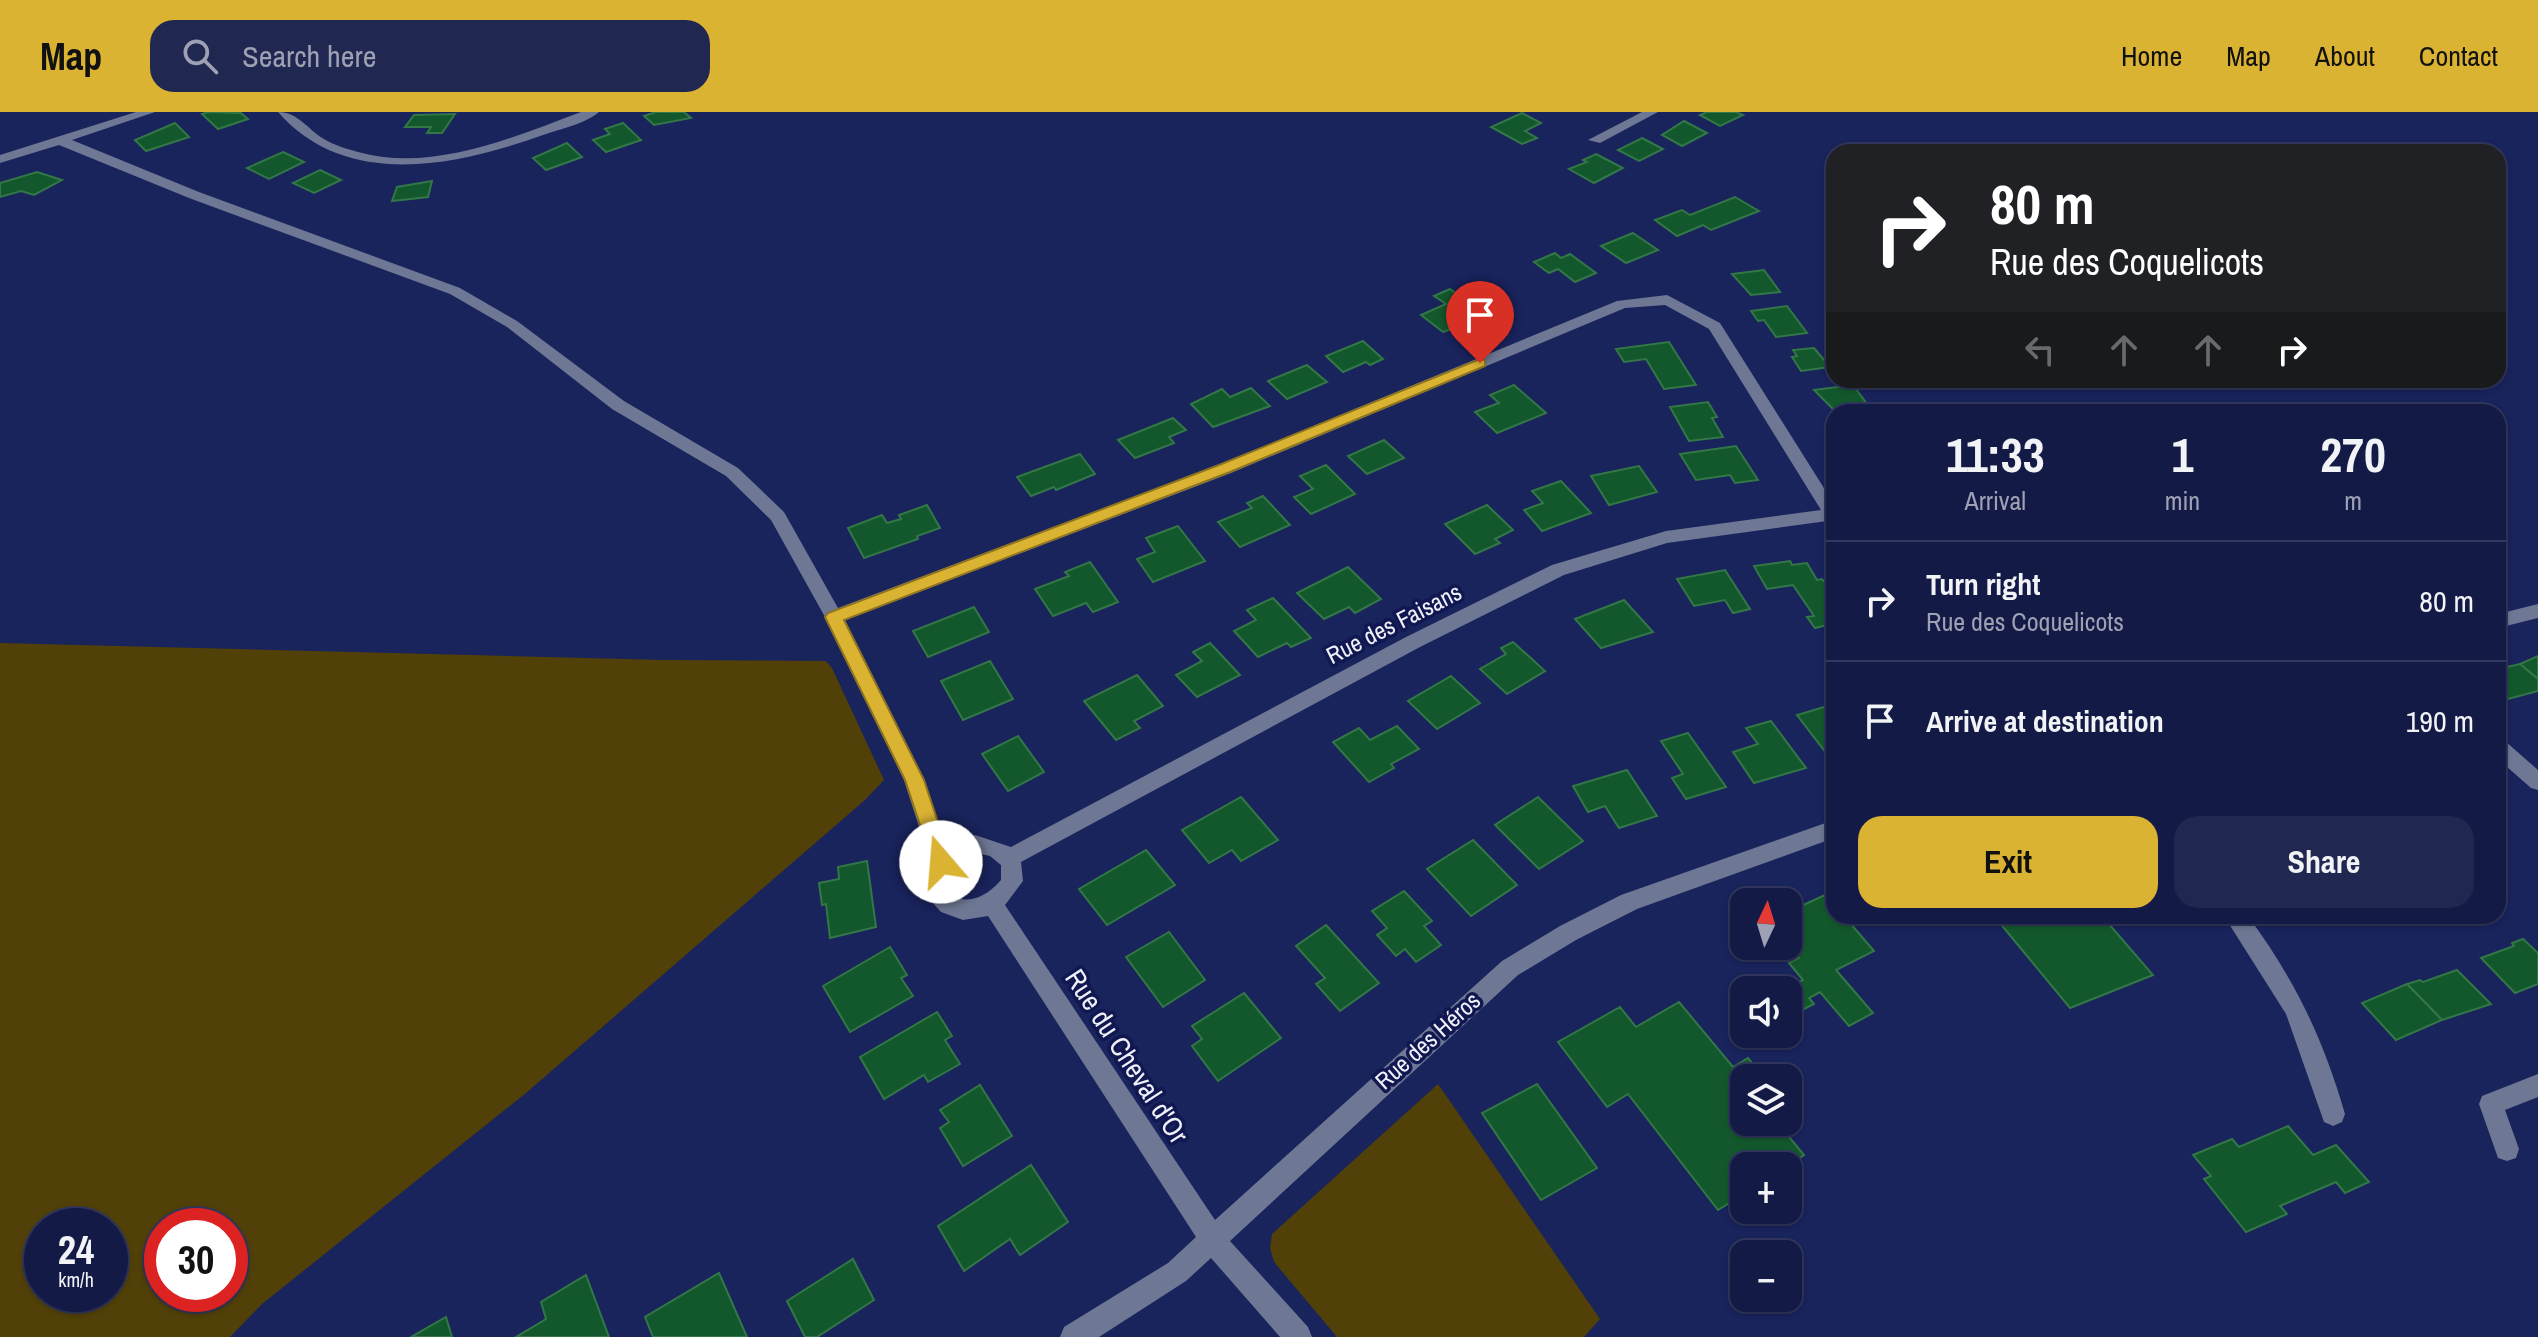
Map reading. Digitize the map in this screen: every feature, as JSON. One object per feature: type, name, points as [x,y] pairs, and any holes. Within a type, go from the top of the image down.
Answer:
[{"type":"street","points":[[0,159],[149,112]]},
{"type":"street","points":[[284,112],[323,145],[350,155],[389,160],[426,159],[484,149],[593,112]]},
{"type":"street","points":[[1595,140],[1652,112]]},
{"type":"street","points":[[62,141],[194,195],[455,291],[512,324],[618,405],[732,472],[778,516],[834,617],[914,780],[941,862]]},
{"type":"street","points":[[834,617],[1225,469],[1622,304],[1667,300],[1715,326],[1826,505]]},
{"type":"street","name":"Rue des Faisans","points":[[1009,858],[1413,642],[1558,570],[1666,537],[1826,517]]},
{"type":"street","points":[[2506,619],[2538,611]]},
{"type":"street","points":[[2506,754],[2538,782]]},
{"type":"street","name":"Rue des Héros","points":[[1074,1337],[1177,1272],[1510,968],[1568,933],[1629,902],[1826,832]]},
{"type":"street","points":[[989,844],[1009,858],[1013,869],[1012,880],[1008,889],[992,904],[966,910],[942,902],[935,892],[933,881],[941,862],[956,849],[989,844]]},
{"type":"street","name":"Rue du Cheval d'Or","points":[[992,904],[1213,1241],[1298,1337]]},
{"type":"street","points":[[2241,924],[2300,1018],[2318,1062],[2333,1114]]},
{"type":"street","points":[[2507,1149],[2491,1104],[2538,1085]]},
{"type":"shaded area","points":[[0,643],[663,660],[826,661],[884,780],[865,800],[526,1093],[262,1304],[230,1337],[0,1337]]},
{"type":"shaded area","points":[[1438,1084],[1600,1319],[1584,1337],[1337,1337],[1274,1262],[1270,1248],[1272,1234]]},
{"type":"building","points":[[656,112],[684,112],[691,118],[654,125],[644,116]]},
{"type":"building","points":[[1707,112],[1736,112],[1743,115],[1720,126],[1700,115]]},
{"type":"building","points":[[241,113],[248,119],[218,129],[202,114]]},
{"type":"building","points":[[1522,113],[1541,123],[1525,131],[1537,138],[1522,144],[1491,127]]},
{"type":"building","points":[[455,114],[442,133],[427,133],[431,127],[405,127],[414,115]]},
{"type":"building","points":[[1684,121],[1707,133],[1682,146],[1662,135]]},
{"type":"building","points":[[175,123],[189,137],[146,151],[135,140]]},
{"type":"building","points":[[623,123],[641,140],[606,152],[593,140],[610,134],[605,129]]},
{"type":"building","points":[[1642,138],[1663,149],[1639,161],[1618,150]]},
{"type":"building","points":[[567,143],[582,157],[546,170],[533,158]]},
{"type":"building","points":[[283,152],[304,162],[269,179],[247,168]]},
{"type":"building","points":[[1596,154],[1623,168],[1594,183],[1569,169],[1587,162],[1583,160]]},
{"type":"building","points":[[320,170],[341,180],[314,193],[293,183]]},
{"type":"building","points":[[37,172],[62,180],[34,195],[21,191],[0,197],[0,183]]},
{"type":"building","points":[[432,181],[428,197],[392,201],[397,187]]},
{"type":"building","points":[[1735,197],[1759,211],[1711,230],[1703,225],[1677,236],[1655,220],[1682,210],[1690,215]]},
{"type":"building","points":[[1633,233],[1658,250],[1626,263],[1601,246]]},
{"type":"building","points":[[1555,253],[1561,258],[1570,254],[1596,273],[1575,282],[1558,269],[1549,273],[1534,262]]},
{"type":"building","points":[[1764,270],[1780,292],[1751,295],[1732,274]]},
{"type":"building","points":[[1450,289],[1489,317],[1443,332],[1421,315],[1446,304],[1434,296]]},
{"type":"building","points":[[1787,306],[1807,333],[1776,337],[1764,320],[1758,321],[1751,311]]},
{"type":"building","points":[[1363,341],[1383,359],[1370,365],[1366,362],[1343,372],[1326,356]]},
{"type":"building","points":[[1669,342],[1696,385],[1664,389],[1646,359],[1624,362],[1616,349]]},
{"type":"building","points":[[1814,348],[1826,362],[1826,368],[1801,371],[1792,357],[1797,356],[1793,350]]},
{"type":"building","points":[[1307,365],[1327,382],[1287,399],[1268,381]]},
{"type":"building","points":[[1514,385],[1546,413],[1497,433],[1475,412],[1499,403],[1490,395]]},
{"type":"building","points":[[1251,388],[1270,406],[1213,427],[1191,404],[1222,389],[1230,397]]},
{"type":"building","points":[[1855,388],[1867,404],[1828,404],[1814,390]]},
{"type":"building","points":[[1708,402],[1717,417],[1712,418],[1723,437],[1689,441],[1670,407]]},
{"type":"building","points":[[1173,418],[1186,430],[1169,437],[1174,443],[1135,458],[1118,440]]},
{"type":"building","points":[[1384,440],[1404,458],[1367,474],[1348,456]]},
{"type":"building","points":[[1736,446],[1758,480],[1735,483],[1730,475],[1696,480],[1680,454]]},
{"type":"building","points":[[1080,454],[1095,474],[1056,490],[1054,487],[1031,496],[1017,477]]},
{"type":"building","points":[[1326,465],[1355,494],[1311,514],[1294,497],[1313,489],[1300,476]]},
{"type":"building","points":[[1639,466],[1657,492],[1609,505],[1591,476]]},
{"type":"building","points":[[1561,481],[1591,513],[1542,531],[1524,510],[1543,503],[1532,491]]},
{"type":"building","points":[[1263,496],[1290,525],[1240,547],[1218,522],[1252,508],[1247,503]]},
{"type":"building","points":[[927,505],[940,528],[864,558],[848,528],[882,515],[887,523],[901,519],[899,515]]},
{"type":"building","points":[[1487,505],[1513,530],[1495,539],[1500,543],[1475,554],[1445,524]]},
{"type":"building","points":[[1178,526],[1205,561],[1153,582],[1137,559],[1155,552],[1146,538]]},
{"type":"building","points":[[1790,561],[1792,565],[1807,563],[1817,580],[1822,579],[1826,584],[1826,625],[1815,628],[1807,617],[1814,616],[1793,585],[1767,589],[1754,566]]},
{"type":"building","points":[[1090,562],[1118,602],[1093,612],[1086,603],[1053,616],[1035,589],[1069,576],[1065,572]]},
{"type":"building","points":[[1348,567],[1381,599],[1355,613],[1349,607],[1324,619],[1297,593]]},
{"type":"building","points":[[1725,570],[1750,609],[1733,613],[1725,600],[1694,606],[1677,579]]},
{"type":"building","points":[[1273,598],[1311,638],[1291,647],[1287,643],[1258,657],[1234,631],[1256,620],[1247,610]]},
{"type":"building","points":[[1624,600],[1653,632],[1601,648],[1575,619]]},
{"type":"building","points":[[974,607],[989,632],[928,657],[913,631]]},
{"type":"building","points":[[1513,642],[1545,671],[1507,694],[1480,669],[1506,654],[1501,648]]},
{"type":"building","points":[[1210,643],[1240,675],[1197,697],[1176,675],[1202,661],[1193,652]]},
{"type":"building","points":[[2538,656],[2538,679],[2520,664]]},
{"type":"building","points":[[990,661],[1013,699],[963,720],[941,681]]},
{"type":"building","points":[[2520,664],[2538,679],[2538,691],[2508,699],[2506,667]]},
{"type":"building","points":[[1137,675],[1163,706],[1134,721],[1140,728],[1116,740],[1084,701]]},
{"type":"building","points":[[1451,676],[1480,703],[1437,729],[1408,701]]},
{"type":"building","points":[[1826,706],[1826,753],[1797,715]]},
{"type":"building","points":[[1771,721],[1806,768],[1754,783],[1733,752],[1758,744],[1746,728]]},
{"type":"building","points":[[1397,726],[1419,749],[1391,764],[1394,768],[1369,782],[1333,742],[1359,728],[1370,740]]},
{"type":"building","points":[[1688,733],[1726,787],[1686,799],[1672,778],[1683,774],[1661,741]]},
{"type":"building","points":[[1018,736],[1044,772],[1008,791],[982,754]]},
{"type":"building","points":[[1627,770],[1657,816],[1619,828],[1605,806],[1588,812],[1573,786]]},
{"type":"building","points":[[1241,797],[1278,840],[1241,861],[1232,850],[1209,863],[1182,830]]},
{"type":"building","points":[[1538,797],[1583,841],[1539,869],[1495,825]]},
{"type":"building","points":[[1473,840],[1517,885],[1471,916],[1427,869]]},
{"type":"building","points":[[1146,850],[1175,885],[1107,925],[1079,889]]},
{"type":"building","points":[[867,861],[876,927],[830,938],[826,904],[822,905],[819,883],[839,879],[838,867]]},
{"type":"building","points":[[1404,891],[1432,921],[1424,926],[1441,945],[1416,962],[1405,949],[1396,956],[1377,935],[1387,928],[1372,911]]},
{"type":"building","points":[[1825,895],[1826,924],[1851,924],[1874,951],[1836,970],[1873,1013],[1849,1026],[1820,992],[1809,998],[1814,1004],[1802,1010],[1802,976],[1789,963],[1802,960],[1802,906]]},
{"type":"building","points":[[2001,924],[2109,924],[2153,975],[2070,1008]]},
{"type":"building","points":[[1326,925],[1379,983],[1340,1011],[1316,984],[1325,978],[1296,946]]},
{"type":"building","points":[[1169,932],[1205,980],[1163,1007],[1126,957]]},
{"type":"building","points":[[2523,939],[2538,953],[2538,984],[2515,993],[2481,958],[2514,946],[2512,943]]},
{"type":"building","points":[[890,947],[907,975],[901,978],[913,996],[850,1032],[823,986]]},
{"type":"building","points":[[2457,970],[2491,1004],[2442,1020],[2407,984]]},
{"type":"building","points":[[2407,984],[2442,1020],[2396,1040],[2362,1003]]},
{"type":"building","points":[[1244,993],[1281,1038],[1218,1081],[1192,1046],[1202,1039],[1192,1026]]},
{"type":"building","points":[[1679,1002],[1731,1064],[1730,1136],[1788,1136],[1802,1152],[1730,1152],[1730,1203],[1718,1210],[1628,1094],[1607,1107],[1558,1042],[1620,1007],[1636,1027]]},
{"type":"building","points":[[937,1012],[952,1036],[945,1040],[960,1064],[928,1082],[924,1075],[884,1099],[860,1057]]},
{"type":"building","points":[[1748,1058],[1753,1064],[1738,1064]]},
{"type":"building","points":[[1537,1084],[1597,1168],[1541,1200],[1482,1113]]},
{"type":"building","points":[[980,1085],[1012,1136],[963,1166],[940,1128],[949,1122],[940,1110]]},
{"type":"building","points":[[2288,1126],[2313,1155],[2336,1145],[2369,1182],[2345,1193],[2336,1182],[2280,1206],[2287,1214],[2246,1232],[2204,1179],[2211,1176],[2193,1155],[2232,1139],[2239,1147]]},
{"type":"building","points":[[1031,1165],[1068,1222],[1020,1255],[1010,1239],[964,1271],[938,1226]]},
{"type":"building","points":[[853,1259],[874,1300],[817,1337],[805,1337],[787,1301]]},
{"type":"building","points":[[719,1273],[747,1337],[653,1337],[645,1317]]},
{"type":"building","points":[[586,1275],[609,1337],[516,1337],[546,1319],[541,1302]]},
{"type":"building","points":[[446,1317],[452,1337],[411,1337]]},
{"type":"route","points":[[941,862],[914,780],[834,617],[1225,469],[1480,363]]}]
